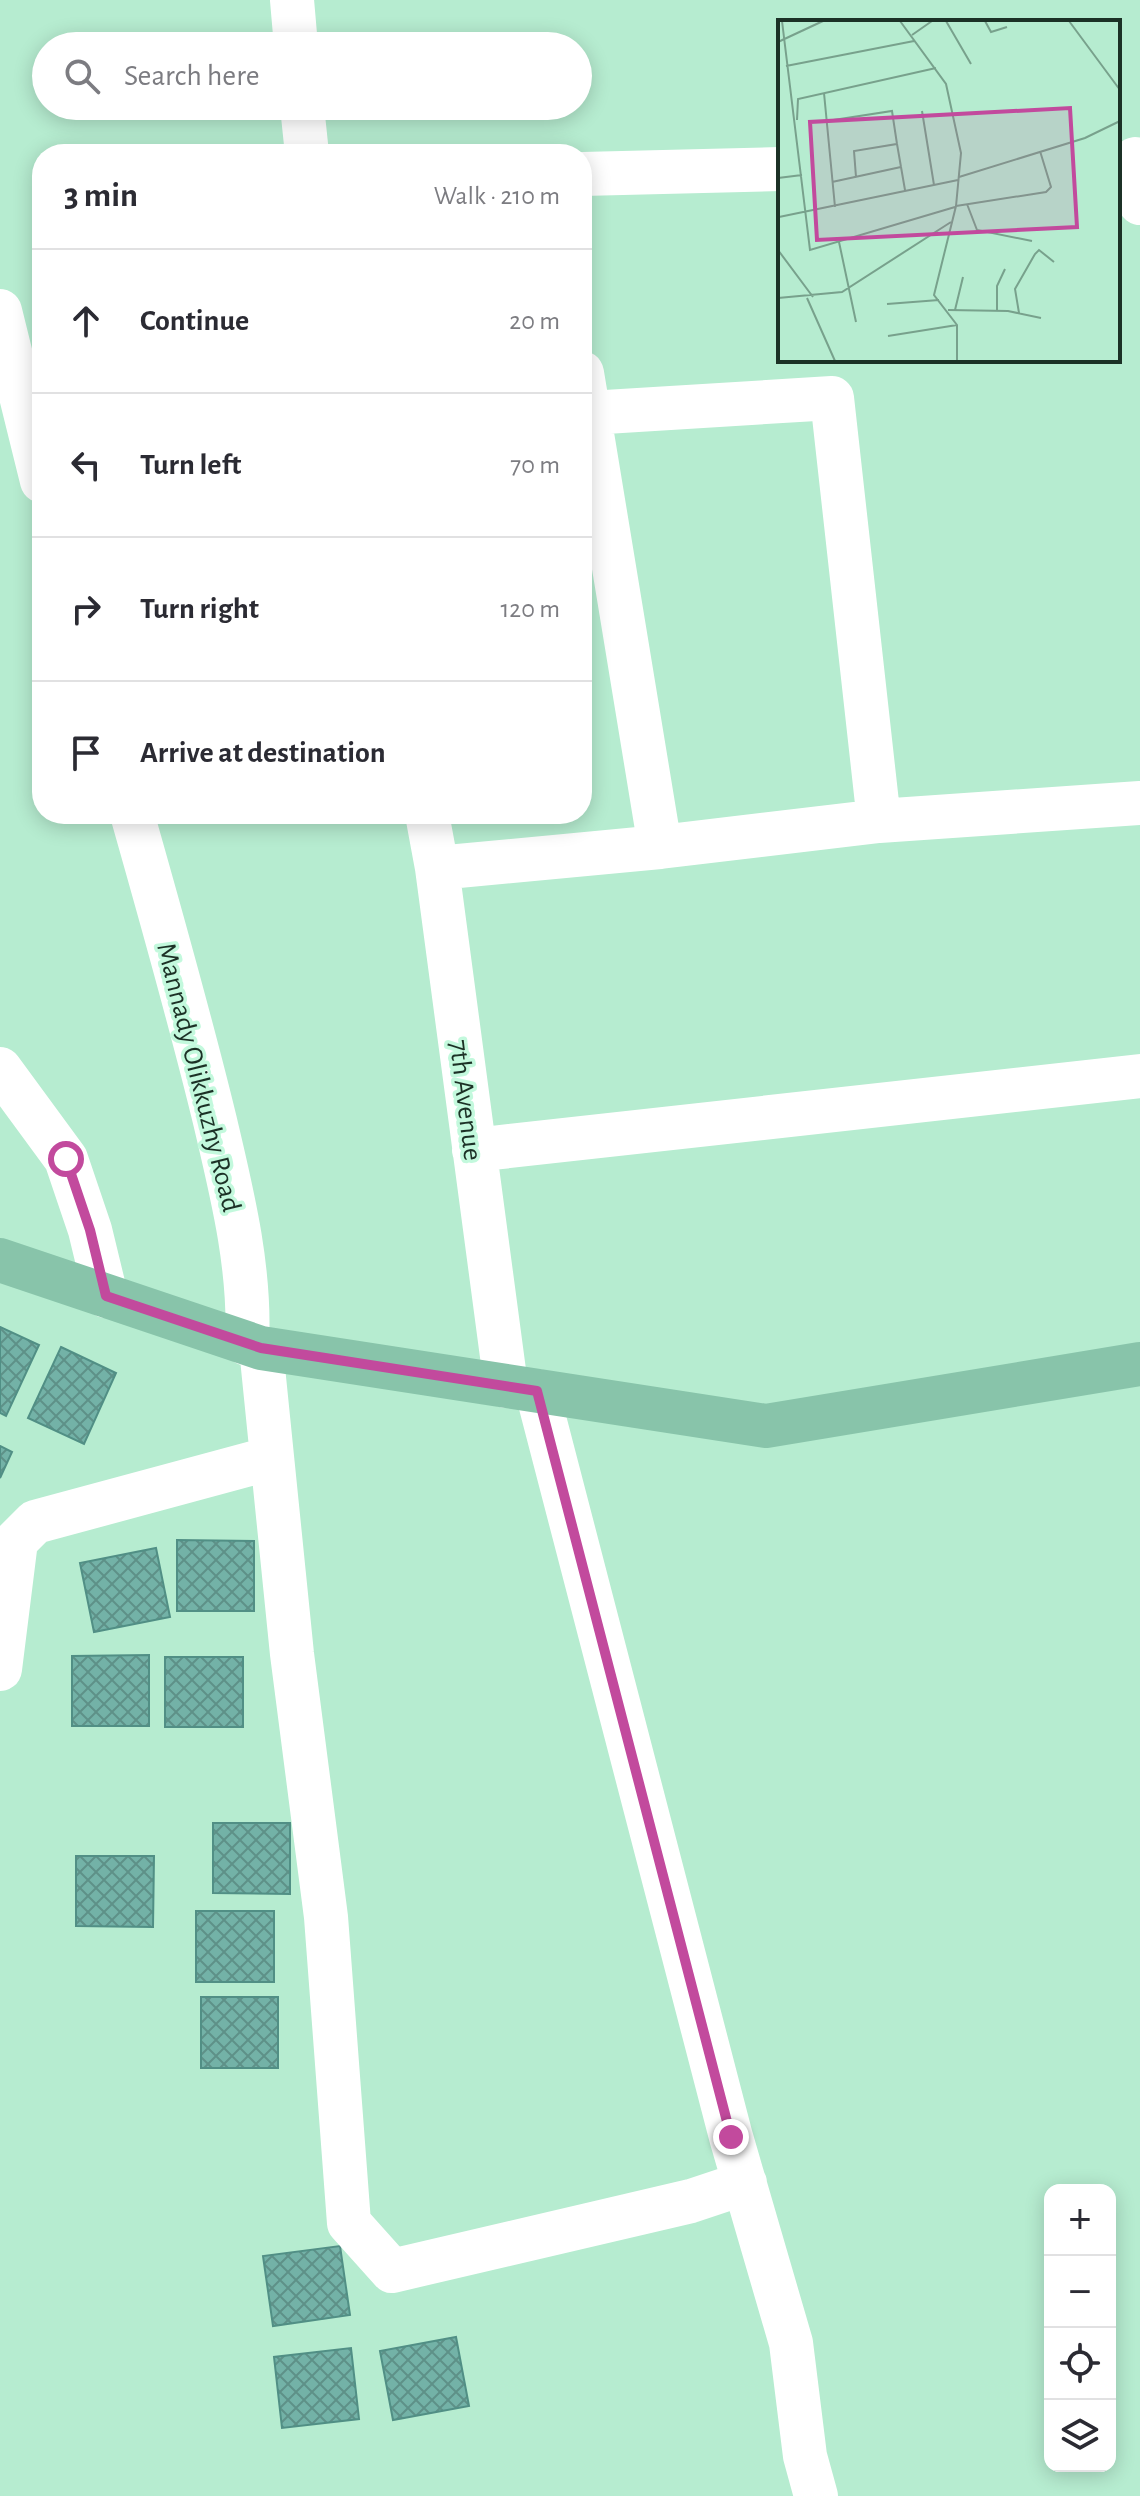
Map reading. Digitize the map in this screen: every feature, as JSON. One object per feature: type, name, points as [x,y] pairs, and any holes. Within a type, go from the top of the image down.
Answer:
[{"type":"main road","points":[[0,1260],[254,1346],[766,1426],[1140,1364]]},
{"type":"street","points":[[292,0],[295,32]]},
{"type":"street","points":[[303,120],[306,144]]},
{"type":"street","points":[[1131,159],[1140,203]]},
{"type":"street","points":[[592,174],[778,169]]},
{"type":"street","points":[[0,311],[32,441]]},
{"type":"street","points":[[592,393],[832,398],[879,821]]},
{"type":"street","points":[[592,435],[660,847]]},
{"type":"street","points":[[437,868],[660,847],[879,821],[1140,803]]},
{"type":"street","name":"Mannady Olikkuzhy Road","points":[[135,824],[193,1028],[227,1172],[249,1301],[272,1458],[292,1654],[326,1917],[349,2223],[392,2271],[691,2201],[745,2183]]},
{"type":"street","name":"7th Avenue","points":[[429,824],[474,1150],[521,1388],[791,2343],[805,2456],[816,2496]]},
{"type":"street","points":[[0,1069],[66,1159],[90,1230],[106,1296]]},
{"type":"street","points":[[474,1150],[1140,1076]]},
{"type":"street","points":[[0,1669],[16,1541],[35,1522],[272,1458]]},
{"type":"building","points":[[0,1327],[39,1345],[6,1416],[0,1413]]},
{"type":"building","points":[[61,1347],[116,1373],[84,1444],[28,1418]]},
{"type":"building","points":[[0,1446],[12,1452],[0,1478]]},
{"type":"building","points":[[177,1540],[254,1541],[254,1611],[177,1611]]},
{"type":"building","points":[[156,1548],[170,1617],[94,1632],[80,1563]]},
{"type":"building","points":[[149,1655],[149,1726],[72,1726],[72,1656]]},
{"type":"building","points":[[165,1657],[243,1657],[243,1727],[165,1727]]},
{"type":"building","points":[[213,1823],[290,1823],[290,1894],[213,1893]]},
{"type":"building","points":[[76,1856],[154,1856],[153,1927],[76,1926]]},
{"type":"building","points":[[196,1911],[274,1911],[274,1982],[196,1982]]},
{"type":"building","points":[[201,1997],[278,1997],[278,2068],[201,2068]]},
{"type":"building","points":[[340,2246],[350,2315],[273,2326],[263,2256]]},
{"type":"building","points":[[456,2337],[469,2406],[393,2420],[380,2351]]},
{"type":"building","points":[[351,2348],[359,2419],[282,2428],[274,2357]]},
{"type":"route","points":[[66,1159],[90,1230],[106,1296],[261,1348],[537,1391],[731,2137]]}]
